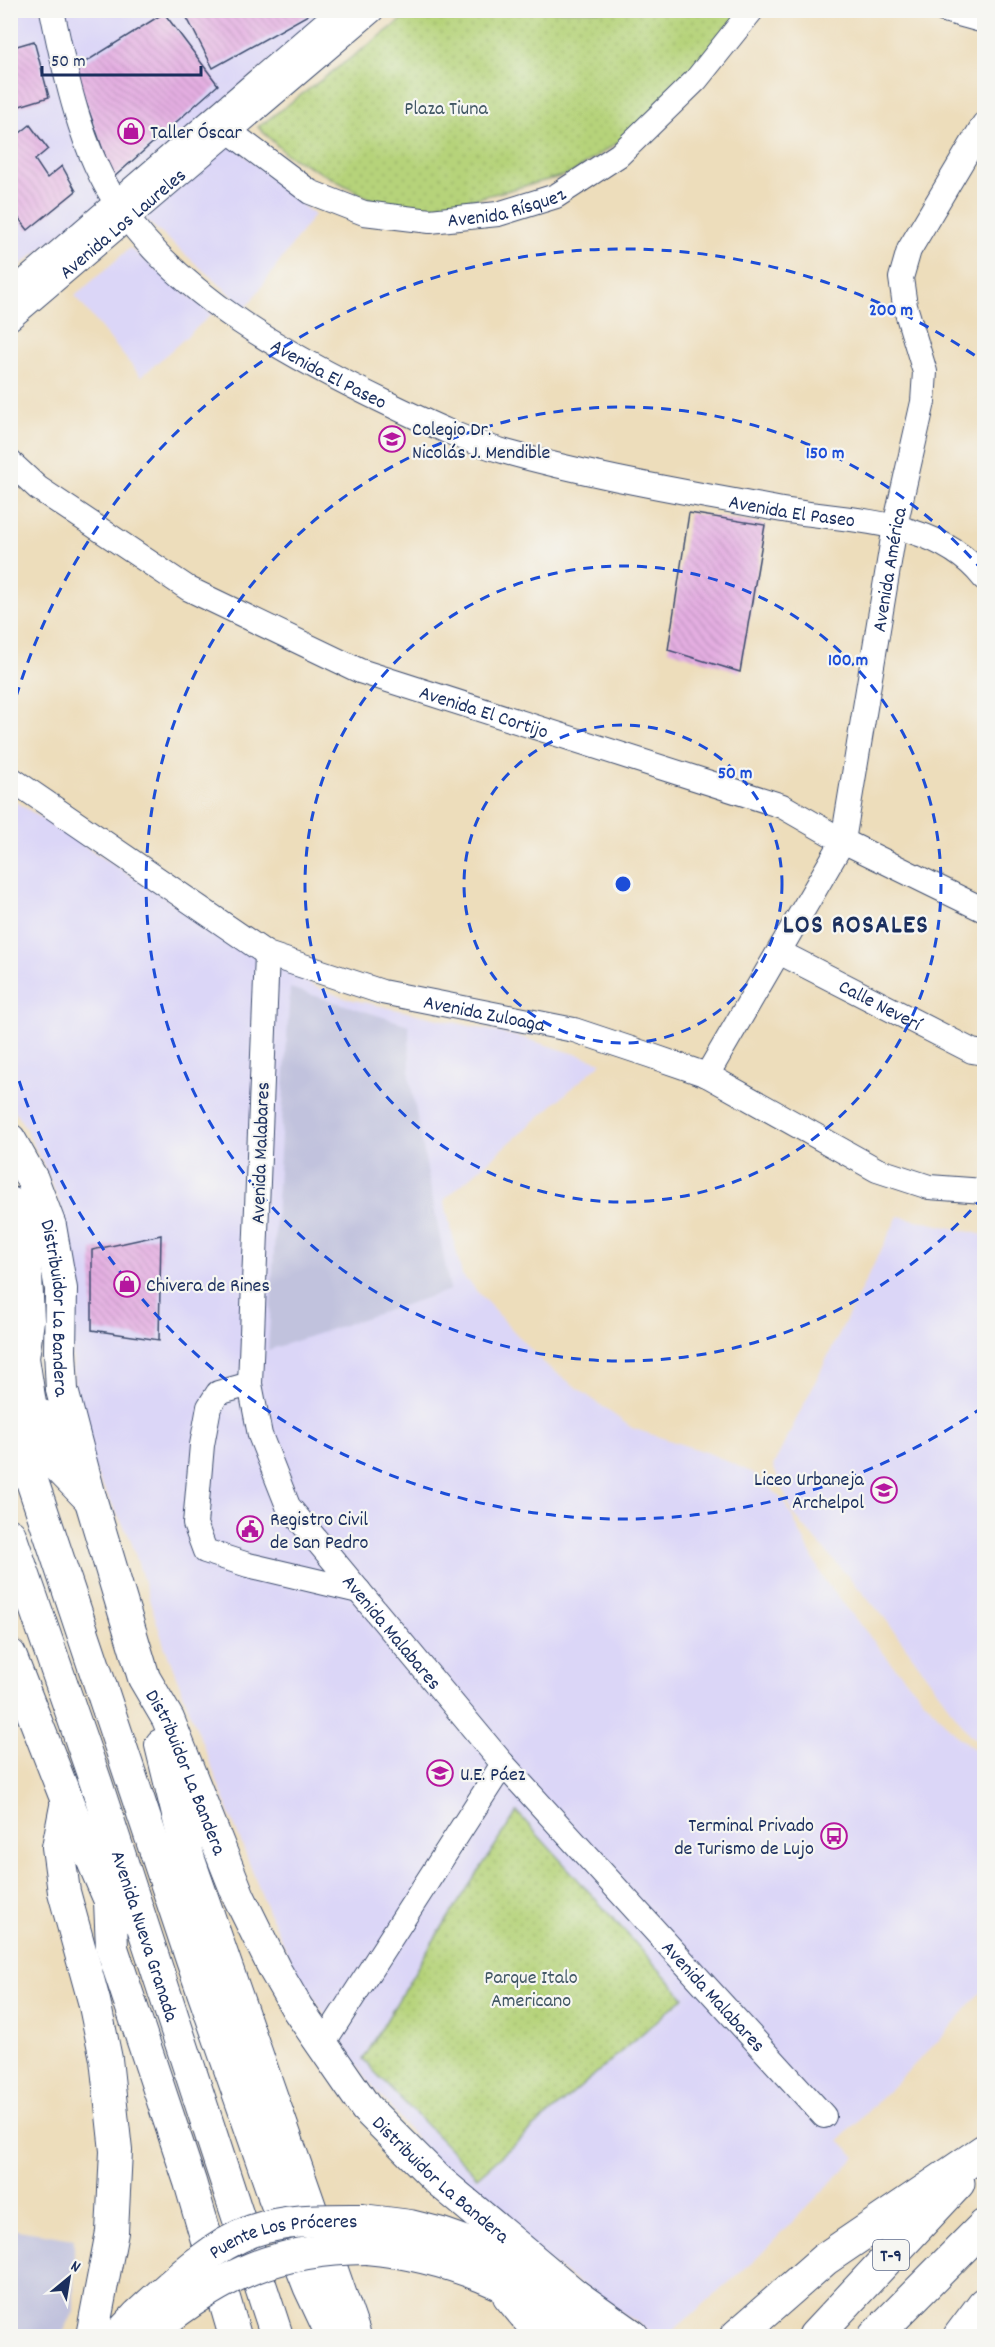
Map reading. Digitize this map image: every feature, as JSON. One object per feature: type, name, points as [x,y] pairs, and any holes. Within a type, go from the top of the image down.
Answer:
[{"type":"highway","points":[[737,2337],[825,2259],[862,2231],[984,2151]]},
{"type":"highway","name":"T-9","points":[[815,2337],[984,2151]]},
{"type":"highway","points":[[274,2195],[314,2337]]},
{"type":"highway","points":[[274,2195],[310,2287],[333,2337]]},
{"type":"highway","points":[[874,2337],[982,2230]]},
{"type":"highway","points":[[906,2337],[957,2273],[982,2230]]},
{"type":"highway","points":[[960,2337],[984,2304]]},
{"type":"main road","name":"Distribuidor La Bandera","points":[[10,1140],[32,1179],[50,1226],[61,1289],[62,1390],[91,1501],[144,1678],[168,1719],[239,1897],[275,1971],[366,2108],[416,2157],[575,2295]]},
{"type":"main road","points":[[15,1214],[25,1251],[27,1320],[23,1358],[40,1468],[38,1498]]},
{"type":"main road","points":[[23,1358],[57,1465],[91,1501]]},
{"type":"main road","name":"Avenida Nueva Granada","points":[[10,1414],[274,2195]]},
{"type":"main road","name":"Avenida Nueva Granada","points":[[10,1535],[96,1784],[165,2002],[277,2337]]},
{"type":"main road","points":[[10,1655],[110,1901],[148,1980],[165,2002]]},
{"type":"main road","points":[[144,1678],[189,1860],[355,2337]]},
{"type":"main road","points":[[68,1801],[58,1847],[64,1892],[94,2001],[106,2059],[116,2151],[112,2232],[92,2337]]},
{"type":"main road","points":[[110,1901],[112,1948],[190,2182],[235,2337]]},
{"type":"main road","name":"Puente Los Próceres","points":[[364,2234],[420,2256],[495,2280],[561,2317],[585,2337]]},
{"type":"main road","name":"Puente Los Próceres","points":[[139,2329],[259,2265],[364,2234],[442,2234],[479,2247],[575,2295],[633,2337]]},
{"type":"main road","points":[[495,2280],[542,2337]]},
{"type":"street","name":"Avenida El Paseo","points":[[52,10],[76,108],[99,170],[122,211],[190,282],[246,323],[359,390],[470,440],[504,452],[666,489],[895,526],[945,545],[974,565],[984,578]]},
{"type":"street","name":"Avenida Los Laureles","points":[[10,318],[122,211],[221,125],[340,10]]},
{"type":"street","name":"Avenida Los Laureles","points":[[221,125],[372,10]]},
{"type":"street","name":"Avenida Rísquez","points":[[221,125],[310,192],[364,213],[430,221],[498,214],[556,196],[619,155],[696,80],[752,10]]},
{"type":"street","points":[[944,10],[984,21]]},
{"type":"street","name":"Avenida América","points":[[707,1076],[843,841],[895,526],[923,402],[925,372],[905,306],[901,278],[909,250],[984,124]]},
{"type":"street","name":"Avenida Los Laureles","points":[[10,294],[122,211]]},
{"type":"street","name":"Avenida El Cortijo","points":[[10,462],[38,488],[189,590],[360,671],[782,806],[843,841],[984,910]]},
{"type":"street","name":"Avenida Zuloaga","points":[[10,778],[267,954],[382,992],[574,1030],[707,1076],[877,1170],[929,1187],[984,1191]]},
{"type":"street","name":"Calle Neverí","points":[[779,952],[972,1051],[984,1053]]},
{"type":"street","name":"Avenida Malabares","points":[[267,954],[250,1384],[260,1435],[288,1506],[504,1764],[824,2116]]},
{"type":"street","points":[[250,1384],[218,1393],[209,1407],[202,1445],[195,1524],[204,1551],[248,1565],[359,1590]]},
{"type":"street","points":[[322,2045],[504,1764]]},
{"type":"shaded area","points":[[11,11],[330,11],[163,152],[11,273]]},
{"type":"shaded area","points":[[231,143],[314,215],[246,308],[144,218]]},
{"type":"shaded area","points":[[130,248],[212,314],[141,377],[75,296]]},
{"type":"shaded area","points":[[10,798],[239,945],[316,987],[345,998],[520,1037],[602,1062],[444,1200],[462,1275],[543,1363],[632,1428],[711,1454],[753,1473],[785,1502],[824,1580],[894,1666],[956,1735],[984,1757],[984,1988],[943,2036],[839,2140],[856,2157],[756,2259],[667,2336],[656,2336],[549,2262],[442,2170],[365,2077],[297,1972],[269,1914],[164,1645],[130,1538],[98,1478],[76,1417],[65,1227],[59,1201],[45,1168],[25,1127],[11,1105]]},
{"type":"shaded area","points":[[290,988],[409,1025],[410,1080],[450,1290],[268,1350]]},
{"type":"shaded area","name":"Liceo Urbaneja Archelpol","points":[[898,1216],[984,1235],[984,1744],[970,1735],[884,1617],[793,1514],[773,1466]]},
{"type":"shaded area","points":[[11,2229],[74,2239],[74,2312],[61,2336],[11,2336]]},
{"type":"green space","name":"Plaza Tiuna","points":[[414,11],[742,11],[661,114],[570,174],[478,198],[420,209],[376,202],[286,154],[258,127]]},
{"type":"green space","name":"Parque Italo Americano","points":[[517,1812],[684,1997],[477,2177],[363,2060],[430,1946]]},
{"type":"building","points":[[183,10],[306,10],[308,15],[213,68]]},
{"type":"building","name":"Taller Óscar","points":[[164,13],[218,85],[113,178],[74,69]]},
{"type":"building","points":[[34,41],[49,97],[10,109],[10,48]]},
{"type":"building","points":[[30,125],[48,149],[35,160],[47,178],[62,166],[76,191],[28,230],[10,207],[10,141]]},
{"type":"building","points":[[689,513],[765,525],[740,672],[668,650]]},
{"type":"building","name":"Chivera de Rines","points":[[161,1235],[159,1340],[92,1330],[92,1250]]},
{"type":"place","name":"Taller Óscar","points":[[131,131]]},
{"type":"place","name":"Colegio Dr. Nicolás J. Mendible","points":[[392,439]]},
{"type":"place","name":"Chivera de Rines","points":[[127,1284]]},
{"type":"place","name":"Liceo Urbaneja Archelpol","points":[[884,1490]]},
{"type":"place","name":"Registro Civil de San Pedro","points":[[250,1529]]},
{"type":"place","name":"U.E. Páez","points":[[440,1773]]},
{"type":"place","name":"Terminal Privado de Turismo de Lujo","points":[[834,1836]]},
{"type":"district","name":"LOS ROSALES","points":[[856,923]]}]
